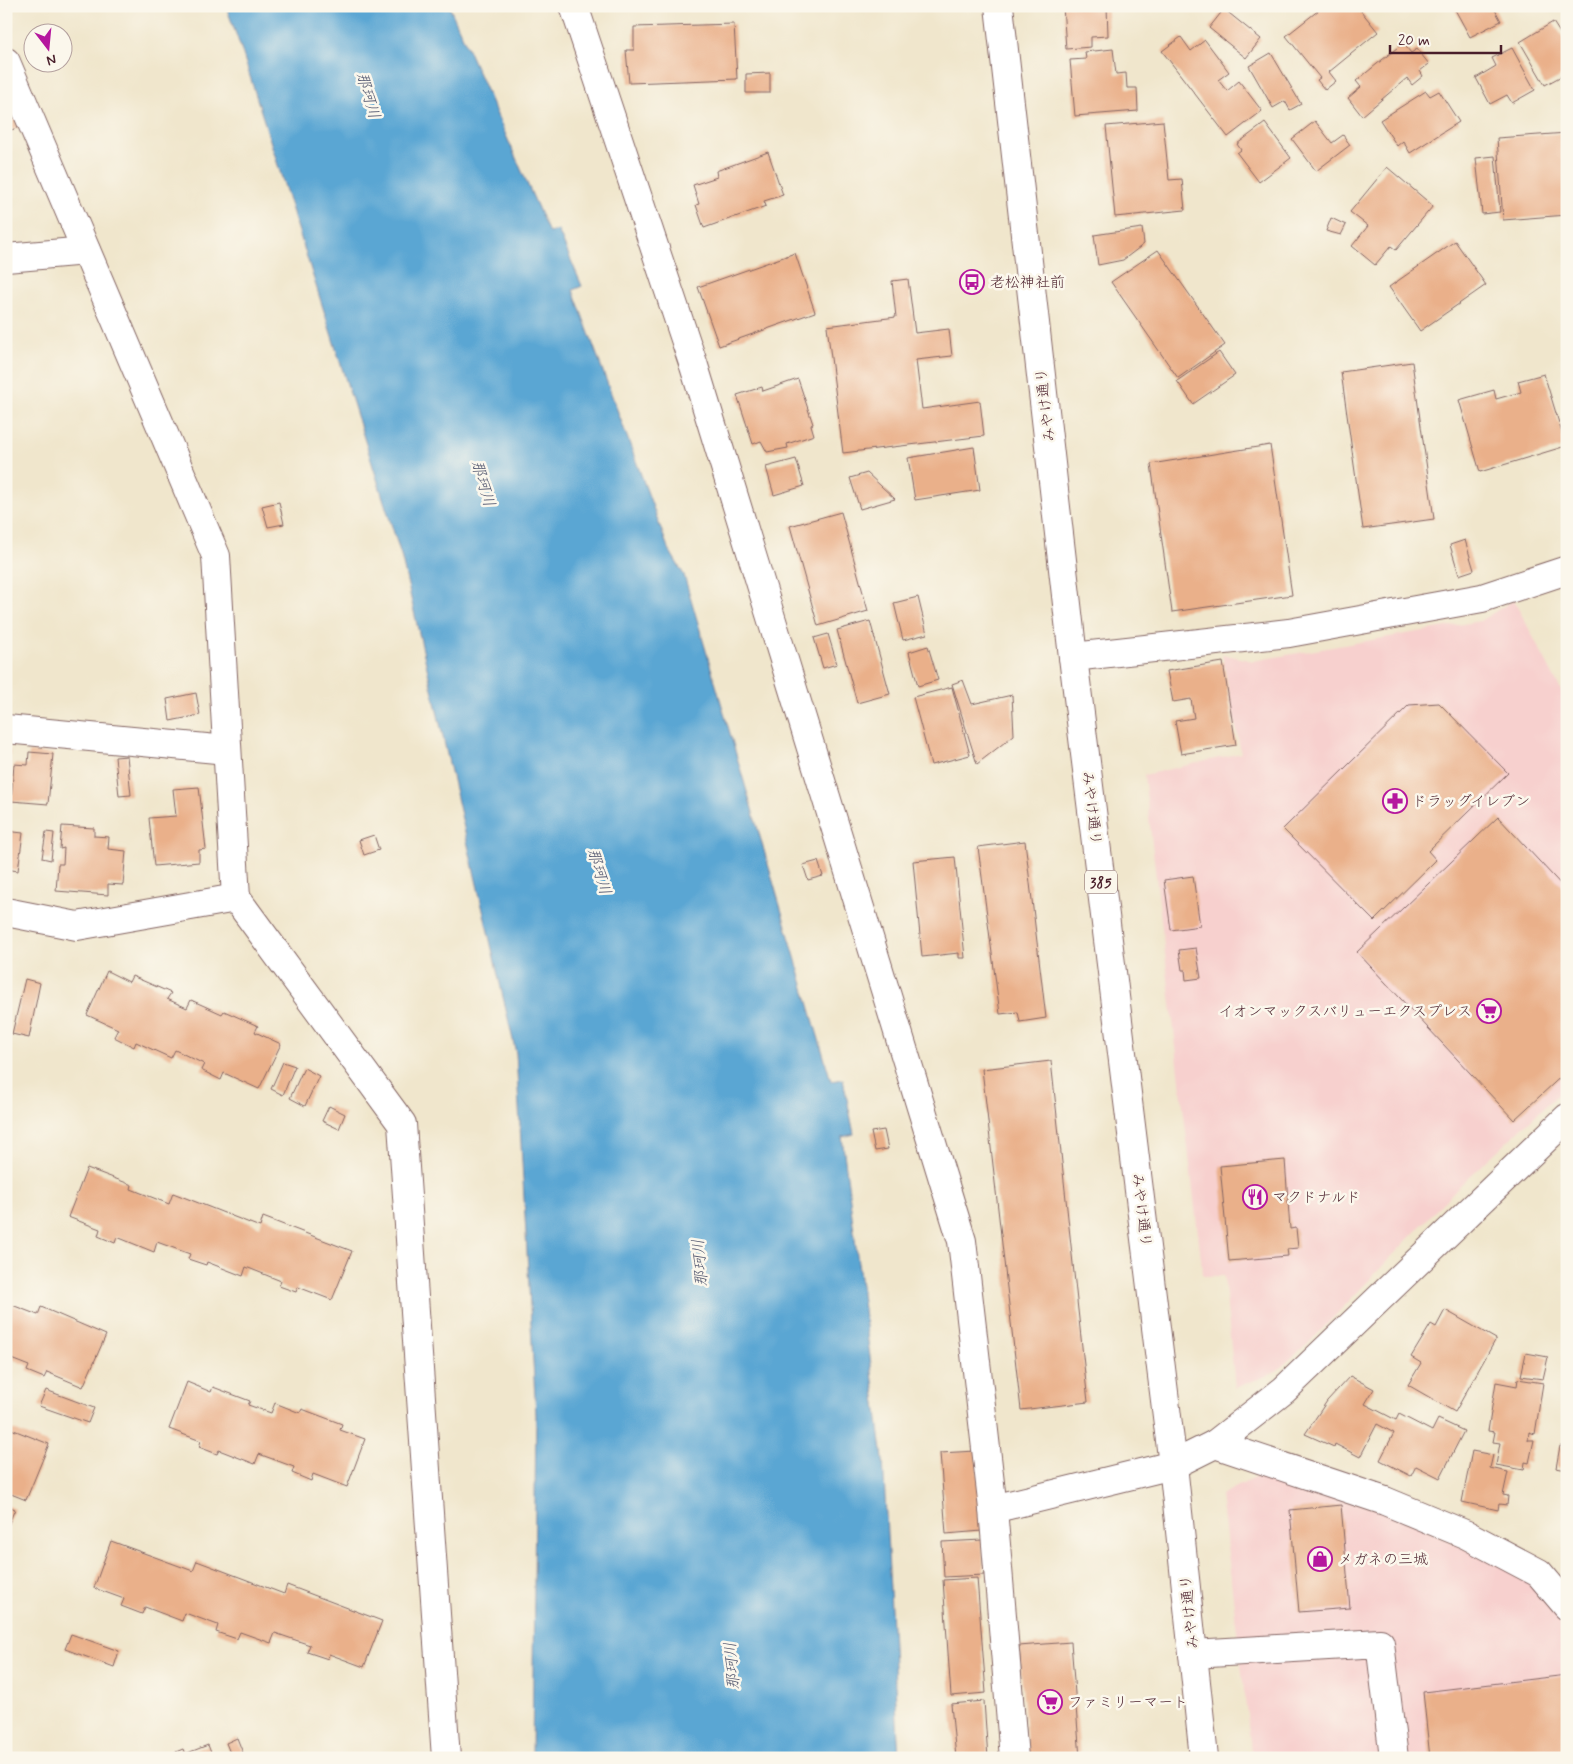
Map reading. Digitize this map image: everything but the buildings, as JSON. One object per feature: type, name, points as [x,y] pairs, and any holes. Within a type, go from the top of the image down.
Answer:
[{"type":"main road","points":[[574,6],[694,366],[962,1242],[993,1509],[1014,1758]]},
{"type":"main road","name":"みやけ通り","points":[[999,6],[1074,657],[1173,1464],[1204,1758]]},
{"type":"main road","points":[[6,62],[216,556],[236,898],[402,1124],[446,1758]]},
{"type":"main road","points":[[6,258],[86,251]]},
{"type":"main road","points":[[1074,657],[1289,633],[1482,598],[1567,570]]},
{"type":"main road","points":[[6,729],[227,750]]},
{"type":"main road","points":[[6,912],[77,926],[236,898]]},
{"type":"main road","points":[[993,1509],[1173,1464],[1215,1444],[1284,1390],[1567,1118]]},
{"type":"main road","points":[[1215,1444],[1384,1501],[1467,1535],[1540,1573],[1567,1606]]},
{"type":"main road","points":[[1194,1654],[1380,1642],[1394,1758]]},
{"type":"shaded area","points":[[1514,600],[1567,702],[1567,1086],[1456,1189],[1308,1344],[1274,1373],[1235,1388],[1224,1276],[1203,1276],[1144,775],[1241,753],[1222,654],[1253,661],[1480,621]]},
{"type":"shaded area","points":[[1260,1475],[1390,1512],[1539,1584],[1567,1616],[1567,1758],[1252,1758],[1221,1495]]},
{"type":"water","name":"那珂川","points":[[226,6],[449,6],[549,233],[558,230],[582,286],[573,290],[668,548],[684,575],[831,1081],[843,1079],[854,1134],[842,1137],[883,1459],[899,1758],[532,1758],[536,1415],[516,1053],[401,555],[241,48]]},
{"type":"place","name":"老松神社前","points":[[972,282]]},
{"type":"place","name":"ドラッグイレブン","points":[[1395,801]]},
{"type":"place","name":"イオンマックスバリューエクスプレス","points":[[1489,1011]]},
{"type":"place","name":"マクドナルド","points":[[1255,1197]]},
{"type":"place","name":"メガネの三城","points":[[1320,1559]]},
{"type":"place","name":"ファミリーマート","points":[[1050,1702]]}]
